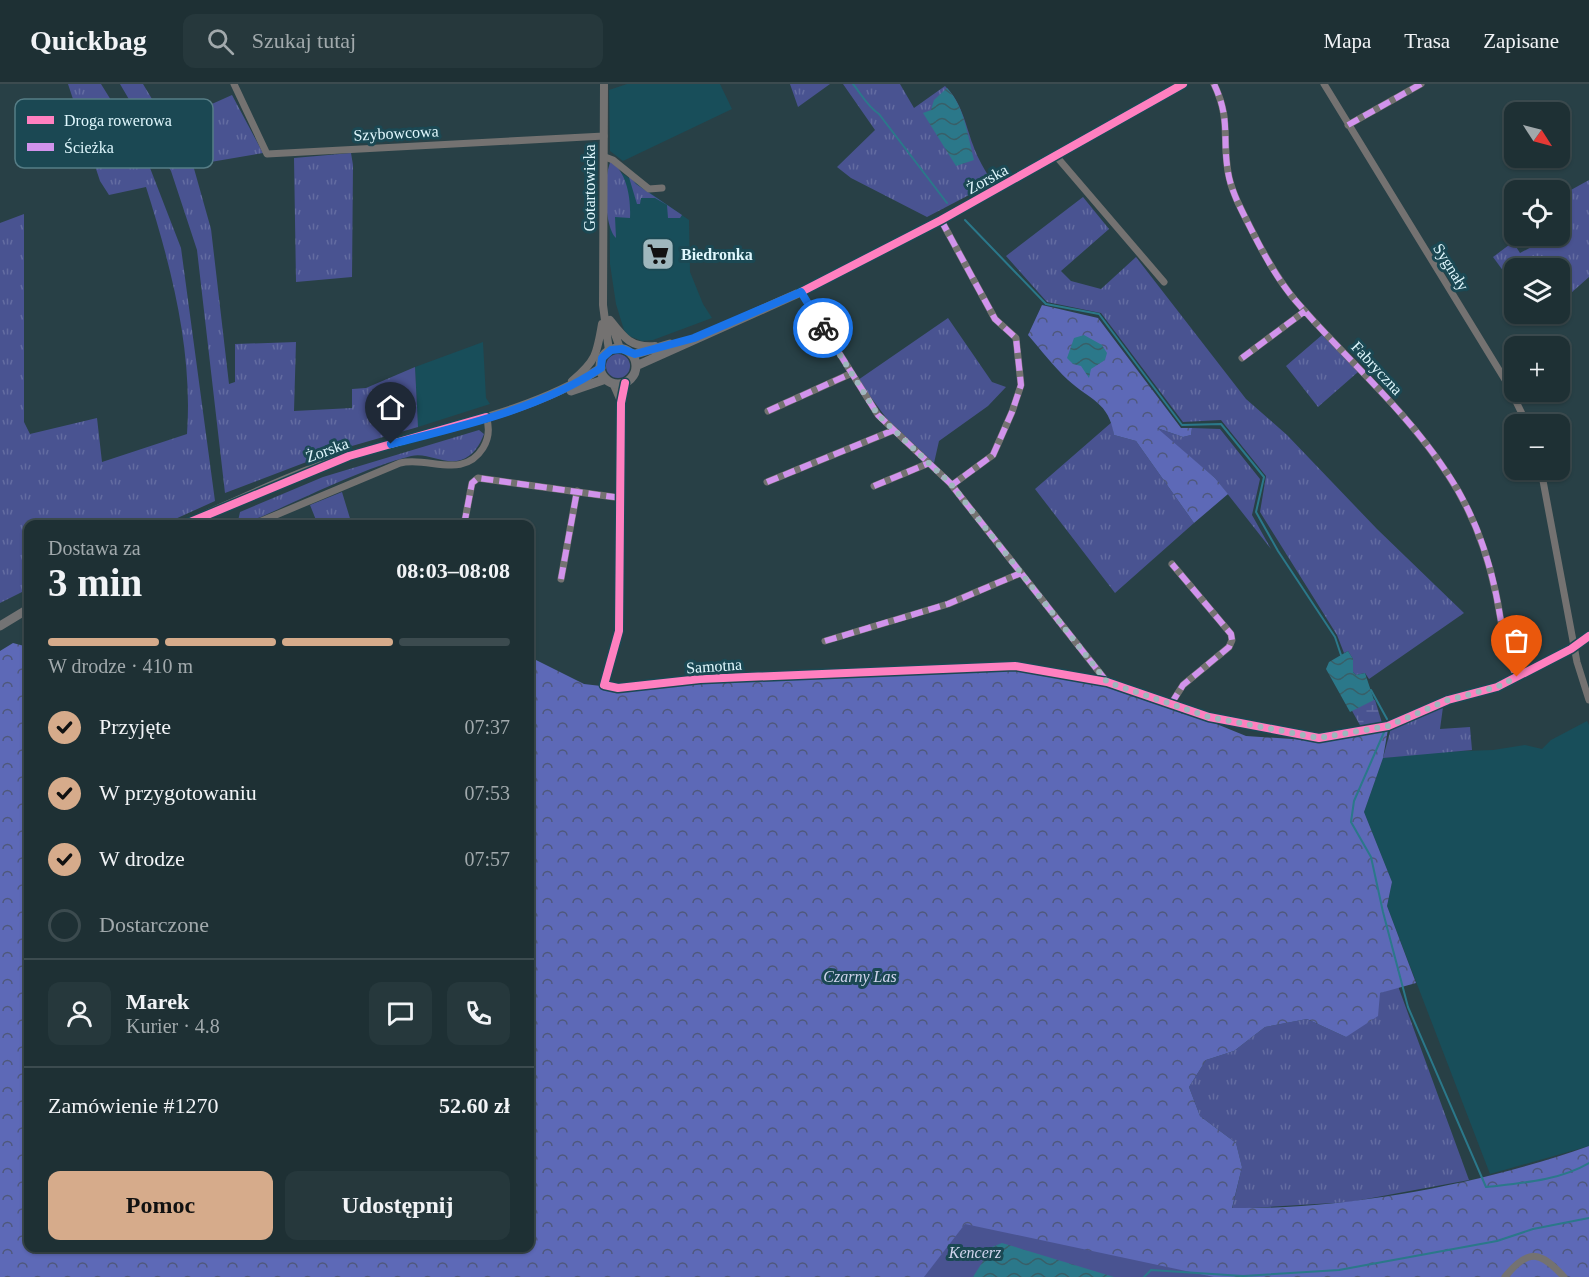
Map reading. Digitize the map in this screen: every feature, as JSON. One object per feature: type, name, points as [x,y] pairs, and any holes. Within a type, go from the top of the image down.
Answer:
[{"type":"main road","name":"Żorska","points":[[636,366],[694,338],[801,292],[941,220],[1183,84]]},
{"type":"main road","name":"Żorska","points":[[632,355],[694,338]]},
{"type":"main road","points":[[620,348],[632,355],[636,366],[633,378],[625,383],[610,381],[601,368],[602,358],[609,351],[620,348]]},
{"type":"main road","name":"Żorska","points":[[195,520],[349,456],[523,405],[561,390],[601,368]]},
{"type":"main road","name":"Żorska","points":[[523,405],[610,381]]},
{"type":"main road","points":[[0,626],[24,611]]},
{"type":"street","name":"Szybowcowa","points":[[234,84],[267,154],[604,136]]},
{"type":"street","name":"Gotartowicka","points":[[604,84],[604,291],[609,351]]},
{"type":"street","name":"Fabryczna","points":[[1214,84],[1226,110],[1228,169],[1234,195],[1250,228],[1284,286],[1413,427],[1458,490],[1483,548],[1496,593],[1506,649],[1517,677]]},
{"type":"street","name":"Sygnały","points":[[1323,84],[1502,375],[1522,414]]},
{"type":"street","points":[[1348,125],[1421,84]]},
{"type":"street","points":[[1056,156],[1164,282]]},
{"type":"street","points":[[605,157],[614,160],[649,189],[662,188]]},
{"type":"street","points":[[941,220],[995,319],[1016,338],[1021,385],[993,455],[952,485]]},
{"type":"street","points":[[801,292],[850,374],[878,415],[952,485],[1107,682],[1209,717],[1319,738],[1388,726],[1448,700],[1497,687],[1574,647],[1589,636]]},
{"type":"street","points":[[1242,358],[1305,311]]},
{"type":"street","name":"Gotartowicka","points":[[607,317],[620,348]]},
{"type":"street","points":[[607,317],[624,338],[633,345],[668,345]]},
{"type":"street","points":[[561,390],[588,368],[595,357],[607,317]]},
{"type":"street","points":[[768,411],[850,374]]},
{"type":"street","name":"Samotna","points":[[610,381],[621,403]]},
{"type":"street","name":"Samotna","points":[[625,383],[621,403],[619,631],[604,685],[618,688],[700,679],[1015,666],[1107,682]]},
{"type":"street","points":[[263,520],[400,463],[415,460],[450,466],[468,463],[481,451],[486,442],[489,427],[486,417]]},
{"type":"street","points":[[767,482],[894,430]]},
{"type":"street","points":[[874,486],[929,464]]},
{"type":"street","points":[[465,520],[472,483],[478,478],[621,498]]},
{"type":"street","points":[[1543,480],[1574,647],[1589,700]]},
{"type":"street","points":[[561,579],[577,491]]},
{"type":"street","points":[[1171,704],[1183,686],[1229,646],[1232,640],[1231,634],[1172,564]]},
{"type":"street","points":[[825,641],[948,604],[1021,573]]},
{"type":"street","points":[[1505,1277],[1526,1258],[1539,1256],[1549,1260],[1564,1277]]},
{"type":"shaded area","points":[[627,84],[720,84],[732,109],[623,161],[610,151],[609,90]]},
{"type":"shaded area","points":[[609,164],[689,220],[690,272],[703,304],[712,318],[653,340],[642,341],[629,336],[624,330],[616,304],[610,264]]},
{"type":"shaded area","points":[[483,342],[486,398],[490,404],[418,427],[415,367]]},
{"type":"shaded area","points":[[1587,721],[1589,725],[1589,1146],[1490,1174],[1387,906],[1392,882],[1364,812],[1383,758],[1436,752],[1493,750],[1525,745],[1542,749],[1551,740]]},
{"type":"green space","points":[[68,84],[101,84],[110,99],[73,99]]},
{"type":"green space","points":[[120,84],[143,84],[152,99],[129,99]]},
{"type":"green space","points":[[790,84],[830,84],[798,107]]},
{"type":"green space","points":[[843,84],[900,84],[914,108],[945,86],[959,106],[979,160],[992,183],[927,217],[851,178],[837,167],[875,130]]},
{"type":"green space","points":[[232,95],[263,153],[213,162],[213,103]]},
{"type":"green space","points":[[351,153],[353,165],[352,277],[296,282],[294,158]]},
{"type":"green space","points":[[611,161],[621,172],[630,202],[630,218],[615,217],[616,238],[609,223],[606,201],[608,168]]},
{"type":"green space","points":[[96,168],[150,168],[181,248],[215,501],[173,520],[24,520],[24,591],[0,603],[0,223],[24,214],[24,422],[30,434],[97,418],[102,462],[187,434],[187,371],[178,309],[164,247],[146,187],[109,195],[100,181]]},
{"type":"green space","points":[[169,168],[194,168],[211,229],[229,384],[235,382],[235,344],[296,342],[294,411],[352,408],[352,389],[366,388],[415,367],[418,427],[338,450],[225,493],[197,250]]},
{"type":"green space","points":[[628,174],[636,184],[682,215],[680,218],[668,218],[667,205],[655,198],[641,198],[640,204],[637,204]]},
{"type":"green space","points":[[1589,180],[1589,277],[1570,294],[1570,258],[1504,258],[1504,272],[1493,257],[1508,246],[1516,246],[1520,253],[1533,246],[1570,246],[1570,190]]},
{"type":"green space","points":[[1083,197],[1109,229],[1061,271],[1071,281],[1101,289],[1136,257],[1246,399],[1287,435],[1377,529],[1464,613],[1369,679],[1365,673],[1356,675],[1353,672],[1353,659],[1348,651],[1344,653],[1337,635],[1260,512],[1266,476],[1221,420],[1183,422],[1101,313],[1047,302],[1006,256]]},
{"type":"green space","points":[[1042,305],[1098,318],[1181,428],[1192,428],[1191,435],[1183,437],[1157,428],[1215,478],[1228,494],[1194,523],[1136,441],[1114,435],[1108,415],[1103,408],[1063,375],[1028,335]]},
{"type":"green space","points":[[948,318],[992,382],[1006,387],[988,406],[939,441],[934,463],[887,419],[858,380]]},
{"type":"green space","points":[[1322,335],[1358,372],[1318,407],[1286,366]]},
{"type":"green space","points":[[618,354],[627,357],[630,366],[627,375],[618,378],[609,375],[606,366],[609,357]]},
{"type":"green space","points":[[1112,422],[1114,435],[1136,441],[1194,523],[1115,593],[1035,489]]},
{"type":"green space","points":[[1154,427],[1183,437],[1191,435],[1192,428],[1220,429],[1260,479],[1252,515],[1271,549],[1215,478]]},
{"type":"green space","points":[[479,430],[484,434],[472,453],[461,460],[448,461],[411,456],[355,475],[261,517],[238,520],[240,512],[323,477]]},
{"type":"green space","points":[[342,492],[350,520],[316,520],[310,505]]},
{"type":"green space","name":"Czarny Las","points":[[13,643],[24,646],[24,1252],[534,1252],[534,659],[584,684],[618,688],[700,679],[1020,669],[1110,686],[1170,705],[1246,736],[1322,741],[1388,729],[1383,758],[1364,812],[1392,882],[1387,906],[1416,983],[1380,993],[1378,1016],[1346,1037],[1307,1019],[1265,1027],[1234,1051],[1206,1060],[1189,1087],[1200,1116],[1236,1143],[1242,1167],[1232,1208],[1321,1204],[1413,1192],[1504,1172],[1589,1146],[1589,1277],[0,1277],[0,651]]},
{"type":"green space","points":[[1371,698],[1375,700],[1382,723],[1361,727],[1351,709]]},
{"type":"green space","points":[[1443,707],[1440,729],[1470,727],[1472,750],[1383,758],[1391,728]]},
{"type":"green space","points":[[1398,986],[1469,1180],[1350,1202],[1232,1209],[1242,1167],[1236,1143],[1200,1116],[1189,1087],[1206,1060],[1234,1051],[1265,1027],[1307,1019],[1346,1037],[1380,993]]},
{"type":"green space","name":"Kencerz","points":[[965,1224],[1214,1277],[924,1277]]},
{"type":"water","points":[[947,88],[958,103],[974,160],[956,166],[923,113],[931,110],[934,100]]},
{"type":"water","points":[[1084,335],[1102,345],[1107,353],[1105,360],[1091,369],[1089,378],[1081,366],[1073,364],[1067,358],[1074,338]]},
{"type":"water","points":[[1348,651],[1353,659],[1353,672],[1356,675],[1365,673],[1374,700],[1350,712],[1326,669],[1329,662]]},
{"type":"water","points":[[1002,1243],[1114,1277],[973,1277],[992,1247]]},
{"type":"waterway","points":[[853,84],[879,114],[947,203]]},
{"type":"waterway","points":[[965,220],[1046,304],[1099,314],[1182,425],[1221,424],[1264,477],[1256,512],[1278,551],[1335,637],[1341,655]]},
{"type":"waterway","points":[[1371,690],[1387,719]]},
{"type":"waterway","points":[[1385,730],[1354,801],[1351,822],[1371,857],[1408,1007],[1486,1187],[1565,1174],[1589,1163]]},
{"type":"waterway","points":[[1144,1277],[1151,1270],[1243,1276],[1339,1270],[1497,1241],[1533,1229],[1589,1218]]},
{"type":"marked path","points":[[1214,84],[1223,108],[1229,179],[1255,236],[1270,265],[1288,292],[1413,427],[1456,487],[1483,547],[1492,578],[1506,647],[1517,677]]},
{"type":"marked path","points":[[1348,125],[1421,84]]},
{"type":"marked path","points":[[941,220],[995,319],[1016,338],[1021,385],[993,455],[952,485]]},
{"type":"marked path","points":[[801,292],[878,415],[950,483],[1107,682]]},
{"type":"marked path","points":[[1242,358],[1305,311]]},
{"type":"marked path","points":[[768,411],[850,374]]},
{"type":"marked path","points":[[767,482],[894,430]]},
{"type":"marked path","points":[[874,486],[929,463]]},
{"type":"marked path","points":[[465,520],[472,483],[478,478],[621,498]]},
{"type":"marked path","points":[[561,579],[577,491]]},
{"type":"marked path","points":[[1171,704],[1183,685],[1229,647],[1232,640],[1231,634],[1172,564]]},
{"type":"marked path","points":[[825,641],[948,604],[1021,573]]},
{"type":"cycle path","points":[[801,292],[941,220],[1183,84]]},
{"type":"cycle path","points":[[625,383],[621,403],[619,631],[604,685],[618,688],[700,679],[1015,666],[1107,682],[1209,717],[1319,738],[1388,726],[1448,700],[1497,687],[1571,649],[1589,636]]},
{"type":"cycle path","points":[[195,520],[349,456],[486,417]]},
{"type":"way so far","points":[[823,328],[878,415],[950,483],[1107,682],[1209,717],[1319,738],[1388,726],[1448,700],[1497,687],[1517,677]]},
{"type":"place","name":"Biedronka","points":[[658,254]]},
{"type":"route","points":[[391,444],[451,428],[553,394],[601,368],[602,358],[611,350],[617,348],[627,350],[632,355],[694,338],[801,292],[823,328]]}]
